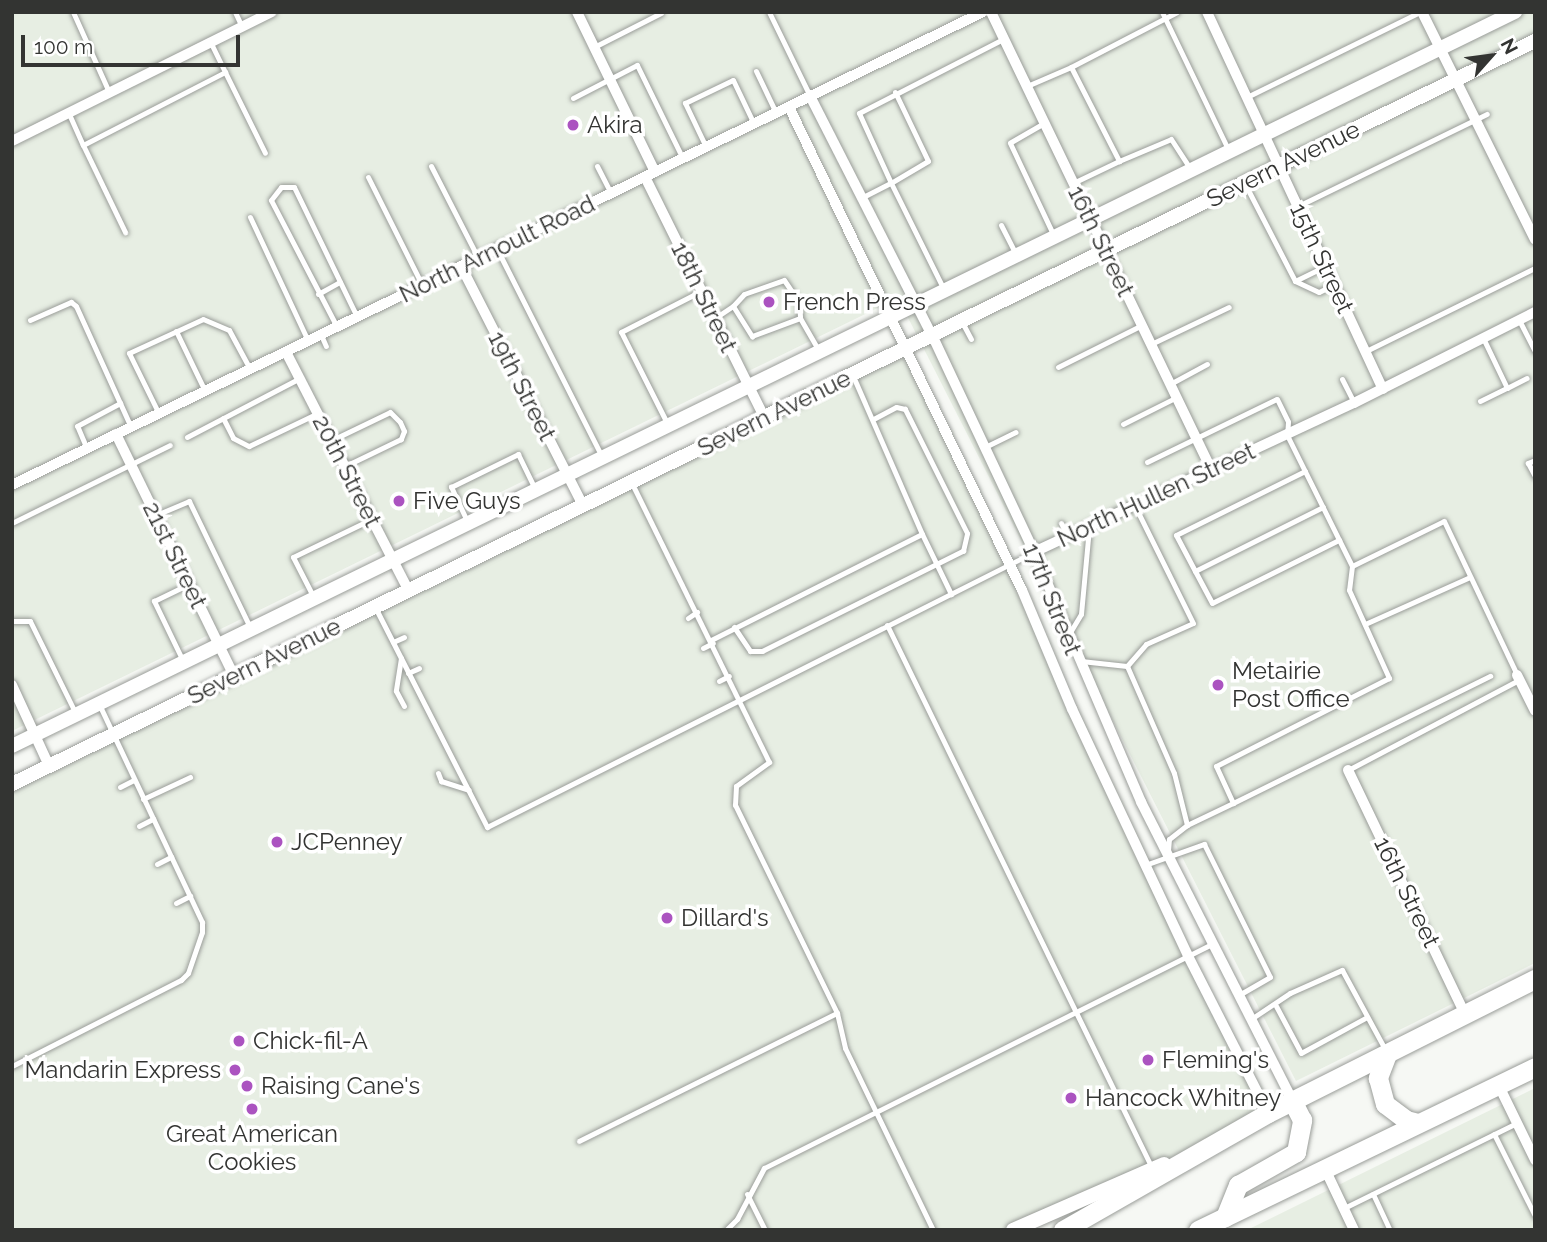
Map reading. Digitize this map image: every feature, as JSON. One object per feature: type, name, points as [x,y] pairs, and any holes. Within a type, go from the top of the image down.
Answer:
[{"type":"highway","points":[[1063,1230],[1268,1113],[1535,979]]},
{"type":"highway","points":[[1387,1054],[1378,1078],[1385,1104],[1406,1120],[1419,1123]]},
{"type":"highway","points":[[1198,1230],[1498,1084],[1533,1071]]},
{"type":"highway","points":[[1225,1217],[1238,1185],[1296,1152],[1302,1120],[1293,1102]]},
{"type":"street","points":[[12,141],[110,95],[272,12]]},
{"type":"street","name":"18th Street","points":[[577,12],[701,291],[764,417]]},
{"type":"street","name":"North Arnoult Road","points":[[12,485],[982,12]]},
{"type":"street","name":"16th Street","points":[[991,12],[1212,471]]},
{"type":"street","name":"15th Street","points":[[1208,12],[1383,388]]},
{"type":"street","points":[[1421,12],[1535,240]]},
{"type":"street","name":"Severn Avenue","points":[[12,746],[1515,12]]},
{"type":"street","name":"Severn Avenue","points":[[12,784],[1535,41]]},
{"type":"street","name":"17th Street","points":[[810,96],[932,335],[1034,552],[1067,637],[1168,854],[1293,1102]]},
{"type":"street","name":"17th Street","points":[[789,107],[908,348],[1010,565],[1188,956],[1268,1113]]},
{"type":"street","name":"19th Street","points":[[461,266],[583,505]]},
{"type":"street","name":"North Hullen Street","points":[[1034,552],[1354,403],[1535,312]]},
{"type":"street","name":"20th Street","points":[[286,352],[408,591]]},
{"type":"street","name":"21st Street","points":[[116,435],[234,676]]},
{"type":"street","points":[[1518,677],[1535,712]]},
{"type":"street","points":[[12,685],[49,766]]},
{"type":"street","name":"16th Street","points":[[1348,770],[1465,1014]]},
{"type":"street","points":[[1498,1084],[1535,1160]]},
{"type":"street","points":[[1013,1230],[1198,1151]]},
{"type":"street","points":[[1325,1169],[1354,1230]]},
{"type":"lane","points":[[73,12],[110,95]]},
{"type":"lane","points":[[235,12],[242,27]]},
{"type":"lane","points":[[768,12],[810,96]]},
{"type":"lane","points":[[1027,87],[1071,67],[1163,15],[1177,12]]},
{"type":"lane","points":[[1247,97],[1421,12]]},
{"type":"lane","points":[[594,47],[661,13]]},
{"type":"lane","points":[[1163,15],[1230,152]]},
{"type":"lane","points":[[944,291],[859,113],[895,92],[1004,39]]},
{"type":"lane","points":[[211,43],[265,153]]},
{"type":"lane","points":[[573,98],[638,65],[683,159]]},
{"type":"lane","points":[[1071,67],[1119,161]]},
{"type":"lane","points":[[756,71],[776,113]]},
{"type":"lane","points":[[83,145],[225,72]]},
{"type":"lane","points":[[706,147],[685,103],[733,80],[754,124]]},
{"type":"lane","points":[[861,198],[928,161],[895,92]]},
{"type":"lane","points":[[69,114],[125,232]]},
{"type":"lane","points":[[1298,206],[1487,114]]},
{"type":"lane","points":[[1044,123],[1010,142],[1055,237]]},
{"type":"lane","points":[[1073,183],[1171,139],[1191,171]]},
{"type":"lane","points":[[431,166],[478,258]]},
{"type":"lane","points":[[597,166],[611,193]]},
{"type":"lane","points":[[368,177],[422,285]]},
{"type":"lane","points":[[1244,183],[1295,281],[1319,292],[1335,285]]},
{"type":"lane","points":[[337,327],[271,201],[281,187],[293,187],[357,317]]},
{"type":"lane","points":[[250,217],[307,341]]},
{"type":"lane","points":[[1001,225],[1016,256]]},
{"type":"lane","points":[[497,249],[603,458]]},
{"type":"lane","points":[[1295,281],[1326,266]]},
{"type":"lane","points":[[1366,351],[1535,268]]},
{"type":"lane","points":[[715,317],[733,306],[744,294],[784,280],[799,302],[800,318],[820,352]]},
{"type":"lane","points":[[318,294],[340,282]]},
{"type":"lane","points":[[668,426],[621,332],[701,291]]},
{"type":"lane","points":[[30,320],[71,302],[76,306],[131,427]]},
{"type":"lane","points":[[733,306],[752,336],[800,318]]},
{"type":"lane","points":[[1151,344],[1229,307]]},
{"type":"lane","points":[[159,414],[130,353],[204,319],[229,330],[250,369]]},
{"type":"lane","points":[[1519,320],[1535,351]]},
{"type":"lane","points":[[961,321],[971,340]]},
{"type":"lane","points":[[1058,368],[1142,325]]},
{"type":"lane","points":[[176,331],[205,391]]},
{"type":"lane","points":[[321,335],[326,346]]},
{"type":"lane","points":[[1483,338],[1507,388]]},
{"type":"lane","points":[[1170,384],[1207,364]]},
{"type":"lane","points":[[852,375],[875,418],[872,429],[951,594]]},
{"type":"lane","points":[[187,437],[300,378]]},
{"type":"lane","points":[[1480,401],[1527,378]]},
{"type":"lane","points":[[1342,379],[1354,403]]},
{"type":"lane","points":[[1123,424],[1177,397]]},
{"type":"lane","points":[[1147,462],[1277,399],[1288,422],[1287,435],[1352,566],[1349,590],[1389,678],[1216,766],[1233,803]]},
{"type":"lane","points":[[87,449],[77,426],[120,403]]},
{"type":"lane","points":[[734,627],[743,645],[750,651],[762,652],[963,551],[967,533],[905,409],[896,407],[875,418]]},
{"type":"lane","points":[[331,440],[390,412],[400,422],[404,434],[401,439],[345,466]]},
{"type":"lane","points":[[223,418],[240,445],[249,446],[318,413]]},
{"type":"lane","points":[[985,447],[1016,432]]},
{"type":"lane","points":[[12,523],[170,445]]},
{"type":"lane","points":[[469,523],[451,487],[518,454],[536,491]]},
{"type":"lane","points":[[1535,460],[1528,463],[1535,477]]},
{"type":"lane","points":[[1305,471],[1176,535],[1212,603],[1339,540]]},
{"type":"lane","points":[[631,482],[742,701],[769,762],[736,786],[736,805],[836,1013],[845,1048],[933,1230]]},
{"type":"lane","points":[[155,516],[189,501],[251,630]]},
{"type":"lane","points":[[1127,666],[1146,644],[1193,623],[1135,506]]},
{"type":"lane","points":[[1195,571],[1323,507]]},
{"type":"lane","points":[[641,521],[649,517]]},
{"type":"lane","points":[[314,599],[293,557],[372,519]]},
{"type":"lane","points":[[1348,770],[1518,677],[1444,521],[1352,566]]},
{"type":"lane","points":[[1061,523],[1068,536]]},
{"type":"lane","points":[[1067,637],[1081,614],[1089,527]]},
{"type":"lane","points":[[703,648],[734,627],[922,534]]},
{"type":"lane","points":[[657,554],[665,550]]},
{"type":"lane","name":"North Hullen Street","points":[[475,804],[487,827],[1034,552]]},
{"type":"lane","points":[[1365,624],[1471,577]]},
{"type":"lane","points":[[672,585],[681,580]]},
{"type":"lane","points":[[184,663],[154,601],[189,584]]},
{"type":"lane","points":[[375,607],[475,804],[484,799]]},
{"type":"lane","points":[[688,618],[697,612]]},
{"type":"lane","points":[[12,621],[30,621],[76,715]]},
{"type":"lane","points":[[887,625],[1152,1169]]},
{"type":"lane","points":[[393,642],[404,636]]},
{"type":"lane","points":[[401,658],[396,691],[404,706]]},
{"type":"lane","points":[[1078,661],[1127,666]]},
{"type":"lane","points":[[1127,666],[1174,774],[1187,825]]},
{"type":"lane","points":[[408,673],[419,668]]},
{"type":"lane","points":[[719,681],[729,676]]},
{"type":"lane","points":[[1168,854],[1174,833],[1187,825],[1490,676]]},
{"type":"lane","points":[[428,707],[436,702]]},
{"type":"lane","points":[[12,1066],[181,980],[188,973],[202,932],[190,896],[99,704]]},
{"type":"lane","points":[[443,739],[452,734]]},
{"type":"lane","points":[[459,771],[468,767]]},
{"type":"lane","points":[[438,773],[441,781],[468,790]]},
{"type":"lane","points":[[143,799],[190,777]]},
{"type":"lane","points":[[120,787],[134,780]]},
{"type":"lane","points":[[139,826],[153,819]]},
{"type":"lane","points":[[1146,865],[1168,854],[1205,844],[1270,977],[1238,995]]},
{"type":"lane","points":[[157,864],[171,857]]},
{"type":"lane","points":[[176,903],[190,896]]},
{"type":"lane","points":[[726,1230],[764,1168],[875,1110],[1213,944]]},
{"type":"lane","points":[[1250,1020],[1276,1006],[1290,993],[1342,970],[1387,1054]]},
{"type":"lane","points":[[1276,1006],[1301,1053],[1367,1017]]},
{"type":"lane","points":[[579,1141],[836,1013]]},
{"type":"lane","points":[[1344,1208],[1517,1123]]},
{"type":"lane","points":[[1494,1134],[1535,1216]]},
{"type":"lane","points":[[747,1194],[765,1230]]},
{"type":"lane","points":[[1373,1194],[1390,1230]]},
{"type":"shaded area","points":[[12,12],[1535,12],[1535,963],[1296,1081],[898,298],[12,731]]},
{"type":"shaded area","points":[[908,348],[1268,1113],[1014,1230],[12,1230],[12,785]]},
{"type":"shaded area","points":[[1535,1088],[1535,1230],[1247,1230]]},
{"type":"place","name":"Akira","points":[[573,125]]},
{"type":"place","name":"French Press","points":[[769,302]]},
{"type":"place","name":"Five Guys","points":[[399,501]]},
{"type":"place","name":"Metairie Post Office","points":[[1218,685]]},
{"type":"place","name":"JCPenney","points":[[277,842]]},
{"type":"place","name":"Dillard's","points":[[667,918]]},
{"type":"place","name":"Chick-fil-A","points":[[239,1041]]},
{"type":"place","name":"Fleming's","points":[[1148,1060]]},
{"type":"place","name":"Mandarin Express","points":[[235,1070]]},
{"type":"place","name":"Raising Cane's","points":[[247,1086]]},
{"type":"place","name":"Hancock Whitney","points":[[1071,1098]]},
{"type":"place","name":"Great American Cookies","points":[[252,1109]]}]
